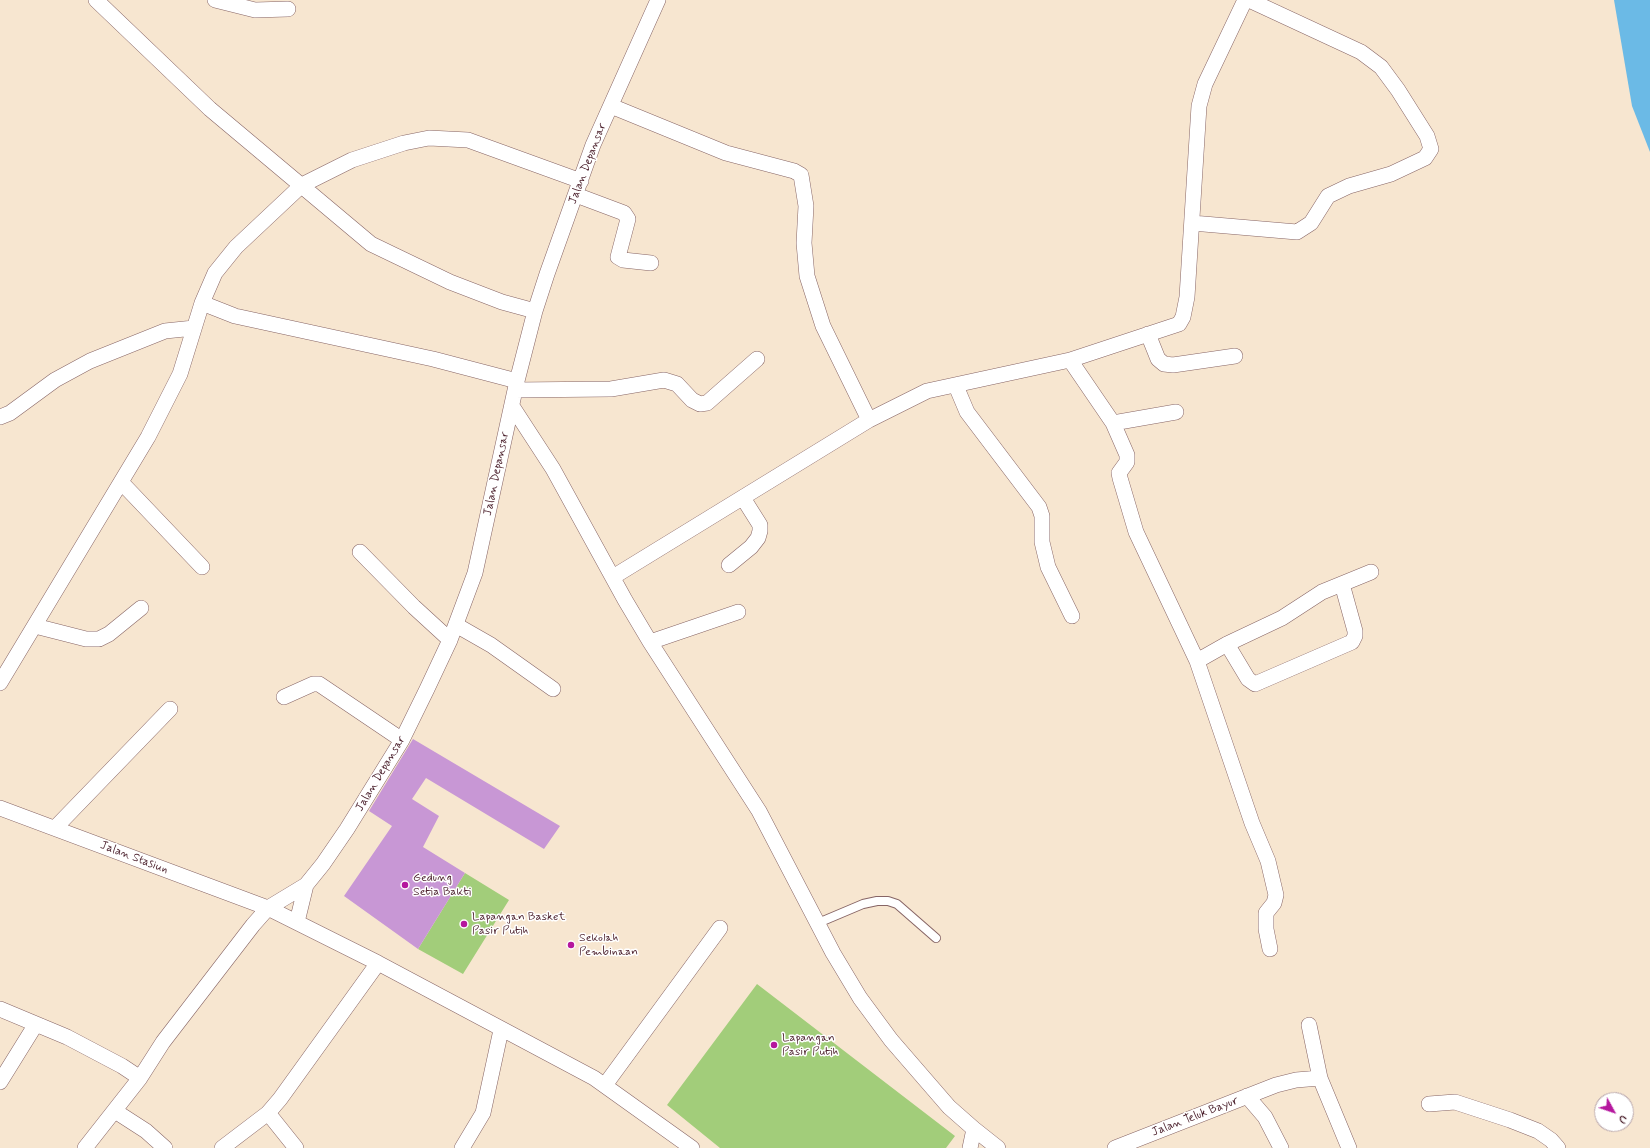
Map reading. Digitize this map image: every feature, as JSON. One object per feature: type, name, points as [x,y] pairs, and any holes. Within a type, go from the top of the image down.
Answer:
[{"type":"street","points":[[215,0],[255,10],[288,9]]},
{"type":"street","name":"Jalan Depansar","points":[[268,908],[288,898],[306,885],[347,829],[402,740],[450,640],[476,573],[516,385],[535,311],[593,145],[658,0]]},
{"type":"street","points":[[613,577],[869,420],[927,391],[956,386],[987,377],[1070,360],[1179,324],[1183,317],[1187,297],[1199,106],[1205,84],[1245,0]]},
{"type":"street","points":[[1192,223],[1297,232],[1311,224],[1328,196],[1349,186],[1391,174],[1425,158],[1431,149],[1427,136],[1398,90],[1381,67],[1361,52],[1249,0]]},
{"type":"street","points":[[98,1],[210,110],[302,185],[371,244],[450,282],[502,302],[535,311]]},
{"type":"street","points":[[611,106],[726,153],[794,171],[801,175],[806,206],[804,243],[807,276],[823,326],[869,420]]},
{"type":"street","points":[[0,683],[148,437],[180,374],[202,302],[215,273],[236,246],[302,185],[352,160],[404,143],[429,138],[468,140],[578,188],[624,213],[628,220],[618,257],[623,260],[651,263]]},
{"type":"street","points":[[202,302],[235,316],[433,359],[516,385],[612,389],[664,380],[677,384],[692,400],[700,404],[707,403],[757,359]]},
{"type":"street","points":[[0,417],[10,413],[55,380],[90,361],[165,331],[194,328]]},
{"type":"street","points":[[1148,334],[1158,359],[1164,364],[1173,365],[1235,356]]},
{"type":"street","points":[[1070,360],[1113,423],[1127,458],[1119,473],[1136,532],[1197,661],[1252,823],[1268,861],[1276,895],[1274,903],[1266,913],[1266,929],[1270,949]]},
{"type":"street","points":[[956,386],[967,412],[1039,507],[1042,516],[1042,542],[1048,567],[1072,616]]},
{"type":"street","points":[[512,406],[553,469],[650,642],[759,811],[834,953],[875,1020],[949,1107],[998,1148]]},
{"type":"street","points":[[1113,423],[1176,412]]},
{"type":"street","points":[[121,482],[202,567]]},
{"type":"street","points":[[729,565],[751,547],[758,538],[760,531],[760,525],[743,498]]},
{"type":"street","points":[[360,552],[414,608],[450,640]]},
{"type":"street","points":[[1197,661],[1226,644],[1282,618],[1322,592],[1371,572]]},
{"type":"street","points":[[1226,644],[1248,679],[1255,684],[1260,684],[1352,642],[1356,631],[1342,584]]},
{"type":"street","points":[[34,626],[86,639],[99,639],[110,634],[141,608]]},
{"type":"street","points":[[650,642],[738,612]]},
{"type":"street","points":[[456,625],[491,645],[554,689]]},
{"type":"street","points":[[284,697],[313,684],[319,684],[402,740]]},
{"type":"street","points":[[55,828],[170,709]]},
{"type":"street","name":"Jalan Stasiun","points":[[0,808],[268,908],[297,922],[574,1067],[605,1085],[692,1148]]},
{"type":"street","points":[[297,922],[306,885]]},
{"type":"street","points":[[85,1148],[140,1078],[163,1042],[268,908]]},
{"type":"street","points":[[605,1085],[720,928]]},
{"type":"street","points":[[222,1148],[268,1113],[280,1099],[378,964]]},
{"type":"street","points":[[0,1009],[67,1037],[122,1066],[140,1078]]},
{"type":"street","points":[[0,1082],[36,1024]]},
{"type":"street","points":[[1308,1025],[1320,1078],[1349,1148]]},
{"type":"street","points":[[462,1148],[483,1113],[501,1030]]},
{"type":"street","name":"Jalan Teluk Bayur","points":[[1115,1148],[1276,1085],[1296,1080],[1320,1078]]},
{"type":"street","points":[[1247,1096],[1265,1117],[1281,1148]]},
{"type":"street","points":[[1429,1104],[1455,1102],[1510,1120],[1538,1131],[1551,1140],[1558,1148]]},
{"type":"street","points":[[114,1111],[146,1131],[166,1148]]},
{"type":"street","points":[[268,1113],[296,1148]]},
{"type":"street","points":[[970,1148],[974,1129]]},
{"type":"lane","points":[[818,923],[864,904],[877,901],[888,901],[897,904],[936,938]]},
{"type":"green space","name":"Lapangan Basket Pasir Putih","points":[[465,873],[509,900],[463,974],[418,949]]},
{"type":"green space","name":"Lapangan Pasir Putih","points":[[757,984],[955,1136],[946,1148],[720,1148],[667,1105]]},
{"type":"water","points":[[1614,0],[1650,0],[1650,152],[1632,106]]},
{"type":"building","points":[[413,739],[560,826],[544,849],[426,778],[412,799],[439,816],[423,847],[465,873],[418,949],[344,896],[392,826],[369,811]]},
{"type":"place","name":"Gedung Setia Bakti","points":[[405,885]]},
{"type":"place","name":"Lapangan Basket Pasir Putih","points":[[464,924]]},
{"type":"place","name":"Sekolah Pembinaan","points":[[571,945]]},
{"type":"place","name":"Lapangan Pasir Putih","points":[[774,1045]]}]
